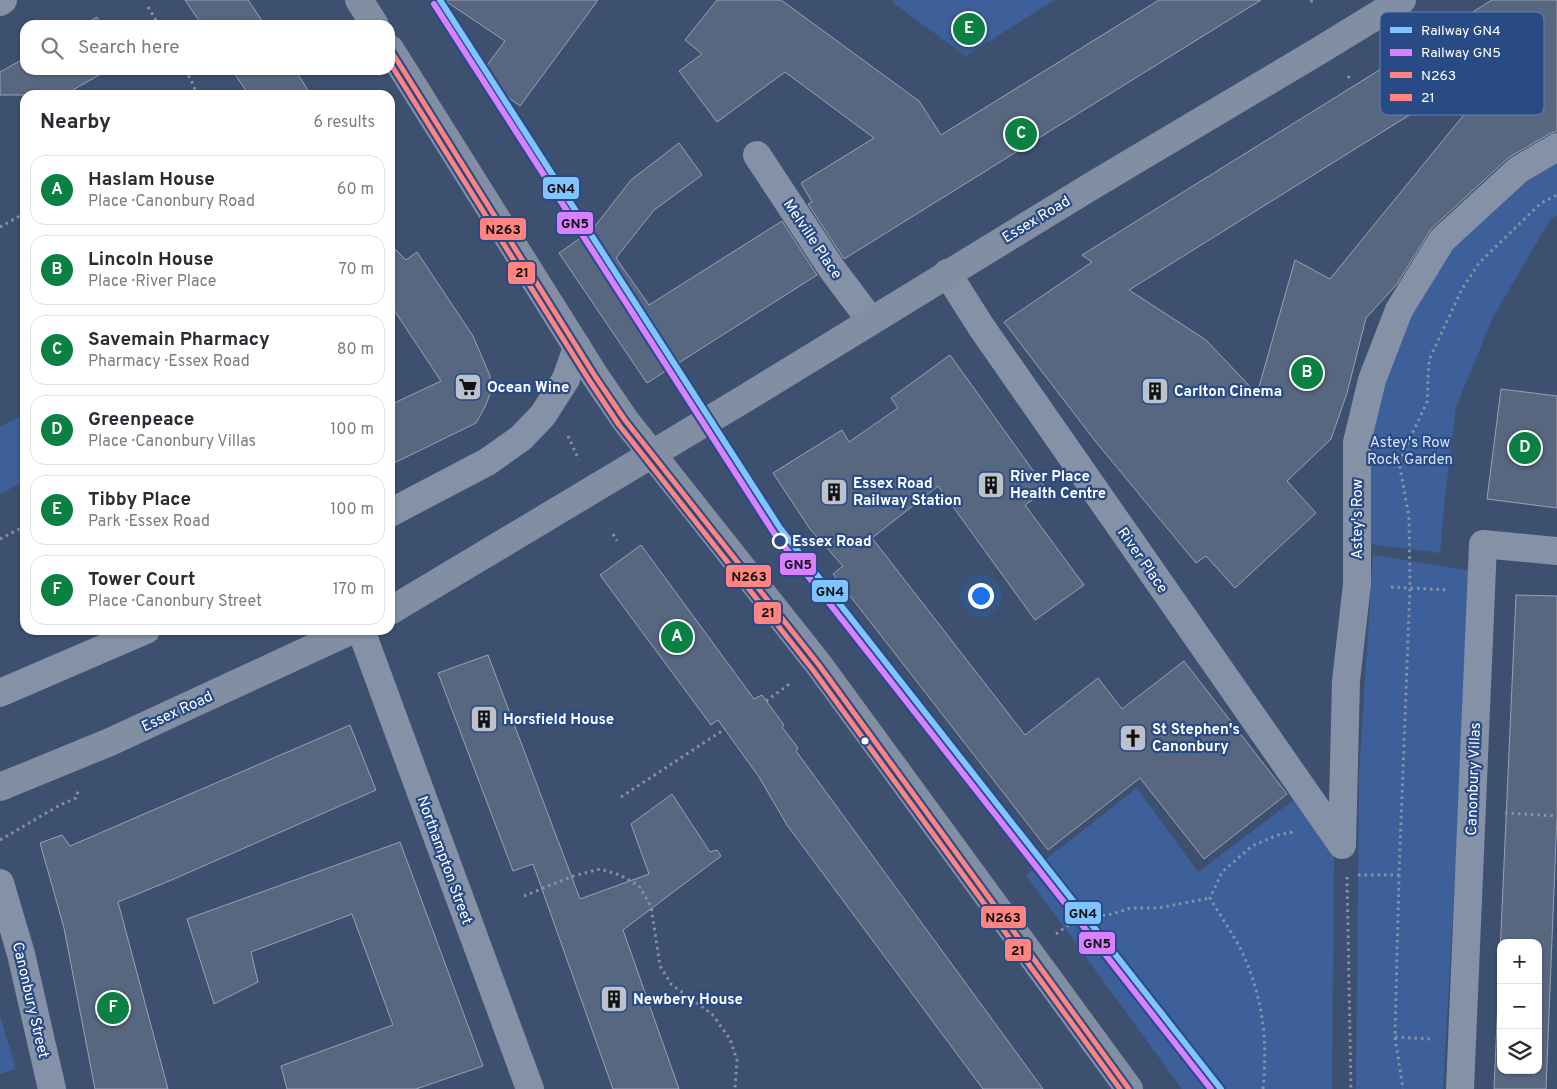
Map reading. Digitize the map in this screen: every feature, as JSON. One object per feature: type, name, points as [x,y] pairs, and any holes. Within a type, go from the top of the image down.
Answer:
[{"type":"main road","points":[[359,0],[372,20]]},
{"type":"main road","name":"Essex Road","points":[[395,608],[871,321],[947,273],[1317,52],[1385,3]]},
{"type":"main road","points":[[395,57],[577,347],[620,412],[819,664],[1129,1089]]},
{"type":"main road","name":"Essex Road","points":[[0,787],[110,742],[341,635]]},
{"type":"street","name":"Astey's Row","points":[[1342,845],[1346,681],[1357,584],[1357,442],[1372,380],[1399,310],[1442,240],[1518,170],[1557,146]]},
{"type":"street","name":"Melville Place","points":[[757,155],[832,269],[871,321]]},
{"type":"street","name":"River Place","points":[[947,273],[982,328],[1342,845]]},
{"type":"street","points":[[395,509],[487,462],[521,438],[543,415],[566,379],[577,347]]},
{"type":"street","name":"Canonbury Villas","points":[[1460,1089],[1483,544],[1557,551]]},
{"type":"street","points":[[0,693],[134,635]]},
{"type":"street","name":"Northampton Street","points":[[363,635],[530,1089]]},
{"type":"street","name":"Canonbury Street","points":[[0,883],[21,954],[52,1089]]},
{"type":"path","points":[[148,7],[155,20]]},
{"type":"path","points":[[188,75],[195,90]]},
{"type":"path","points":[[1348,76],[1351,81]]},
{"type":"path","points":[[1403,1089],[1395,1037],[1410,588],[1409,517],[1399,462],[1427,402],[1429,360],[1462,289],[1479,263],[1541,204],[1557,195]]},
{"type":"path","points":[[0,227],[20,216]]},
{"type":"path","points":[[566,432],[581,466]]},
{"type":"path","points":[[0,539],[20,529]]},
{"type":"path","points":[[613,534],[617,541]]},
{"type":"path","points":[[1357,584],[1480,591]]},
{"type":"path","points":[[621,797],[725,729]]},
{"type":"path","points":[[1472,811],[1557,816]]},
{"type":"path","points":[[1210,898],[1222,872],[1252,846],[1278,835],[1304,830],[1323,819]]},
{"type":"path","points":[[524,896],[573,876],[600,870],[620,875],[639,886],[651,906],[660,966],[671,984],[712,1014],[730,1039],[737,1060],[735,1089]]},
{"type":"path","points":[[1351,1089],[1347,875],[1399,874]]},
{"type":"path","points":[[1029,953],[1080,917],[1108,915],[1131,908],[1158,908],[1210,898]]},
{"type":"path","points":[[1210,898],[1242,953],[1256,989],[1264,1025],[1266,1060],[1263,1089]]},
{"type":"green space","points":[[893,0],[1054,0],[966,56],[892,2]]},
{"type":"green space","name":"Astey's Row Rock Garden","points":[[1557,159],[1557,215],[1550,220],[1493,317],[1456,407],[1440,553],[1369,544],[1370,446],[1382,382],[1408,317],[1449,248],[1525,178]]},
{"type":"green space","points":[[20,417],[20,484],[0,494],[0,427]]},
{"type":"green space","points":[[1373,555],[1472,571],[1443,1089],[1356,1089],[1359,775]]},
{"type":"green space","points":[[1137,788],[1198,872],[1295,799],[1334,855],[1332,1089],[1182,1089],[1026,875]]},
{"type":"green space","points":[[0,1016],[16,1069],[0,1074]]},
{"type":"building","points":[[185,0],[248,0],[262,20],[199,20]]},
{"type":"building","points":[[444,0],[598,0],[520,106],[479,76],[505,41]]},
{"type":"building","points":[[717,0],[781,0],[919,101],[941,135],[1159,0],[1261,0],[844,259],[808,204],[812,202],[801,183],[874,138],[785,72],[717,122],[679,71],[702,54],[685,40]]},
{"type":"building","points":[[1492,0],[1557,0],[1557,131],[1508,158],[1431,229],[1397,284],[1366,318],[1347,393],[1331,439],[1287,481],[1316,513],[1235,588],[1206,556],[1196,563],[1096,442],[1004,322],[1092,262],[1082,255],[1380,70],[1380,115],[1409,115],[1129,290],[1206,340],[1257,394],[1295,260],[1330,279],[1464,115],[1544,115],[1544,12],[1473,12]]},
{"type":"building","points":[[20,61],[20,75],[99,75],[73,90],[20,90],[20,95],[0,95],[0,72]]},
{"type":"building","points":[[235,75],[298,75],[308,90],[246,90]]},
{"type":"building","points":[[679,143],[702,175],[654,210],[616,258],[649,305],[782,221],[817,275],[647,383],[559,253],[592,230],[631,180]]},
{"type":"building","points":[[395,249],[406,260],[417,252],[473,336],[490,376],[490,394],[476,423],[395,463],[395,403],[441,381],[395,312]]},
{"type":"building","points":[[950,355],[1047,490],[1025,505],[1084,585],[1035,620],[938,486],[872,538],[1025,735],[1098,678],[1122,709],[1184,661],[1287,794],[1204,859],[1140,778],[1048,850],[833,574],[843,566],[810,529],[773,473],[842,430],[849,442],[898,408],[891,398]]},
{"type":"building","points":[[1501,389],[1557,396],[1557,508],[1487,499]]},
{"type":"building","points":[[641,545],[754,699],[762,695],[798,748],[796,751],[1043,1089],[983,1089],[787,825],[759,777],[718,720],[711,725],[600,575]]},
{"type":"building","points":[[1516,595],[1557,596],[1557,815],[1546,1089],[1494,1089],[1497,1022],[1497,1074],[1542,1074],[1542,939],[1501,939]]},
{"type":"building","points":[[488,655],[580,899],[649,874],[631,824],[672,794],[710,852],[717,850],[721,856],[623,930],[679,1089],[613,1089],[533,864],[513,871],[438,673]]},
{"type":"building","points":[[350,725],[376,790],[118,902],[168,1089],[95,1089],[64,928],[40,843],[62,835],[70,846]]},
{"type":"building","points":[[400,842],[483,1066],[416,1089],[287,1089],[281,1066],[393,1025],[352,914],[251,952],[258,982],[214,1004],[187,919]]},
{"type":"rail line","name":"GN4","points":[[440,0],[780,528],[1221,1089]]},
{"type":"rail line","name":"GN5","points":[[434,4],[774,533],[1211,1089]]},
{"type":"transit line","name":"N263","points":[[395,57],[595,376],[625,420],[819,665],[1129,1089]]},
{"type":"transit line","name":"21","points":[[395,71],[619,425],[813,670],[1120,1089]]},
{"type":"place","name":"Tibby Place","points":[[969,29]]},
{"type":"place","name":"Savemain Pharmacy","points":[[1021,134]]},
{"type":"place","name":"Lincoln House","points":[[1307,373]]},
{"type":"place","name":"Ocean Wine","points":[[468,387]]},
{"type":"place","name":"Carlton Cinema","points":[[1155,391]]},
{"type":"place","name":"Greenpeace","points":[[1525,448]]},
{"type":"place","name":"River Place Health Centre","points":[[991,485]]},
{"type":"place","name":"Essex Road Railway Station","points":[[834,492]]},
{"type":"place","name":"Essex Road","points":[[780,541]]},
{"type":"place","name":"Haslam House","points":[[677,637]]},
{"type":"place","name":"Horsfield House","points":[[484,719]]},
{"type":"place","name":"St Stephen's Canonbury","points":[[1133,738]]},
{"type":"place","name":"Newbery House","points":[[614,999]]},
{"type":"place","name":"Tower Court","points":[[113,1008]]}]
